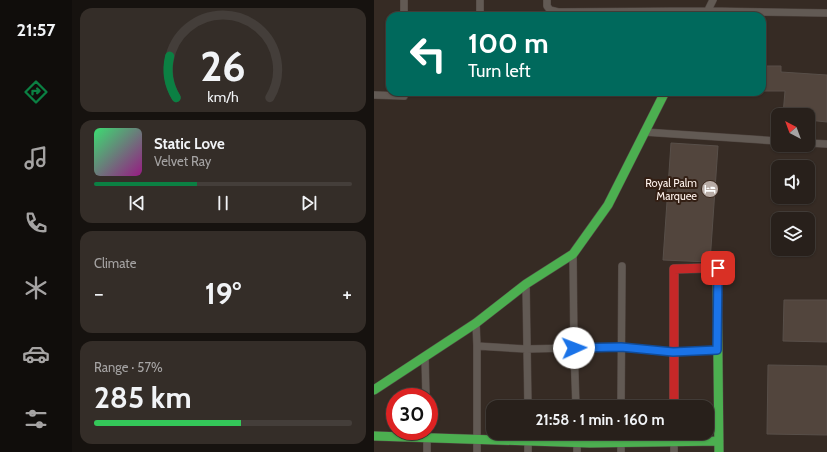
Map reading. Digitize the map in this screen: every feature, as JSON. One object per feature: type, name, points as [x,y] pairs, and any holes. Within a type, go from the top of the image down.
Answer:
[{"type":"street","points":[[404,0],[404,12]]},
{"type":"street","points":[[480,0],[480,12]]},
{"type":"street","points":[[547,0],[546,6],[550,10],[558,12]]},
{"type":"street","points":[[707,12],[713,0]]},
{"type":"street","points":[[766,13],[827,13]]},
{"type":"street","points":[[374,95],[386,95]]},
{"type":"street","points":[[374,390],[476,323],[526,284],[573,254],[608,205],[663,96]]},
{"type":"street","points":[[644,132],[771,141]]},
{"type":"street","points":[[815,143],[827,144]]},
{"type":"street","points":[[573,254],[576,400]]},
{"type":"street","points":[[621,400],[622,266]]},
{"type":"street","points":[[674,400],[674,269],[718,268],[717,350],[719,452]]},
{"type":"street","points":[[526,284],[528,400]]},
{"type":"street","points":[[476,323],[477,452]]},
{"type":"street","points":[[477,346],[526,349],[621,347],[673,352],[717,350]]},
{"type":"street","points":[[424,357],[426,388]]},
{"type":"street","points":[[438,435],[486,440]]},
{"type":"street","points":[[374,436],[386,436]]},
{"type":"street","points":[[427,440],[427,452]]},
{"type":"street","points":[[528,440],[528,452]]},
{"type":"street","points":[[577,440],[577,452]]},
{"type":"street","points":[[590,440],[621,447],[674,448],[719,441]]},
{"type":"building","points":[[766,66],[781,66],[781,72],[827,75],[827,122],[815,121],[815,108],[784,108],[785,91],[766,91]]},
{"type":"building","points":[[671,143],[718,146],[710,262],[663,260]]},
{"type":"building","points":[[784,300],[827,300],[827,342],[783,341]]},
{"type":"building","points":[[768,365],[827,366],[827,435],[767,434]]},
{"type":"traffic: fast","points":[[374,390],[476,323],[526,284],[573,254],[608,205],[663,96]]},
{"type":"traffic: fast","points":[[707,268],[717,268],[719,452]]},
{"type":"traffic: fast","points":[[374,436],[590,443],[719,441]]},
{"type":"traffic: jam","points":[[674,400],[674,269],[707,268]]},
{"type":"place","name":"Royal Palm Marquee","points":[[710,189]]},
{"type":"route","points":[[574,348],[621,347],[673,352],[717,350],[718,268]]}]
